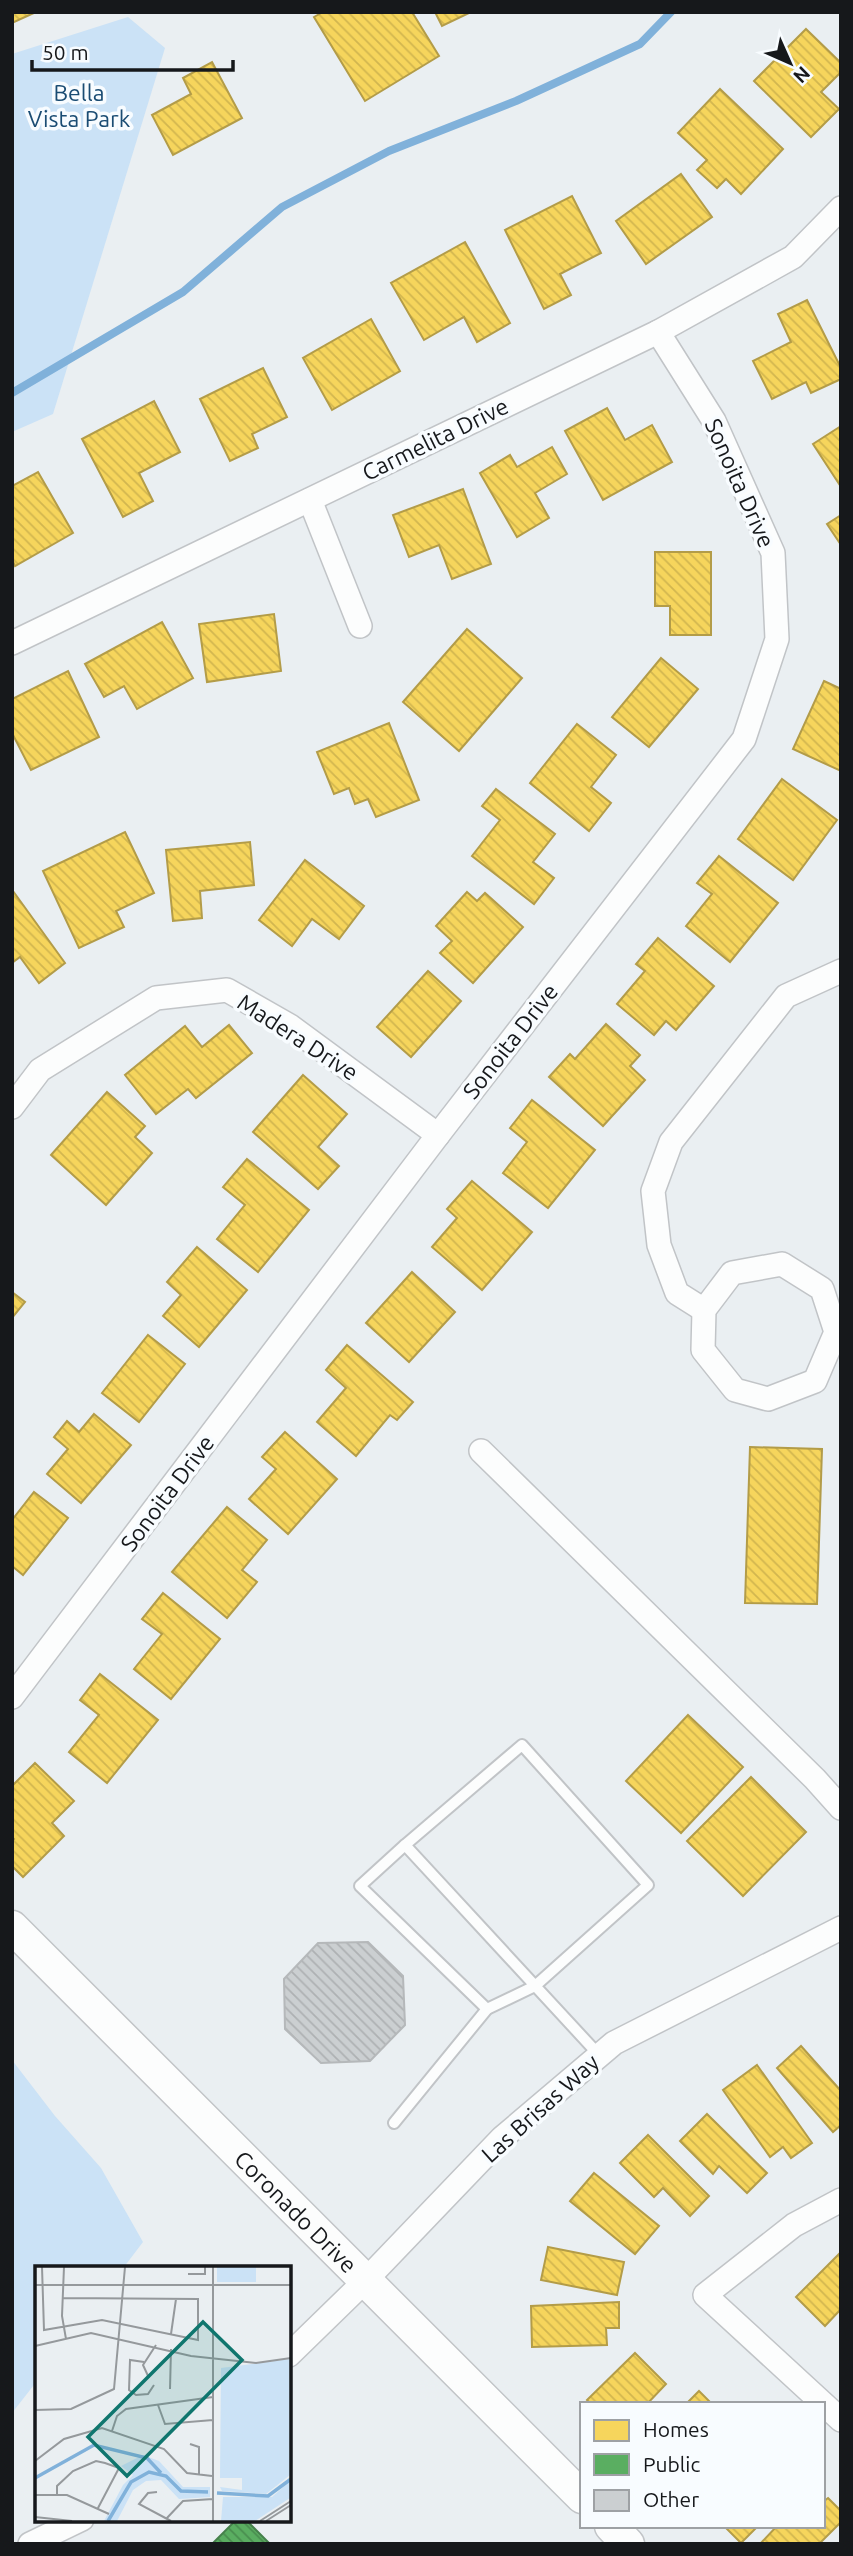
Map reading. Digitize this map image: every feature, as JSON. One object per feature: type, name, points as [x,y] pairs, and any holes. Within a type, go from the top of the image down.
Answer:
[{"type":"street","name":"Carmelita Drive","points":[[12,643],[658,332],[793,257],[841,208]]},
{"type":"street","name":"Sonoita Drive","points":[[12,1697],[438,1135],[744,739],[777,639],[773,552],[714,421],[658,332]]},
{"type":"street","points":[[310,500],[360,626]]},
{"type":"street","points":[[704,1310],[677,1293],[659,1245],[653,1191],[671,1142],[786,996],[841,971]]},
{"type":"street","name":"Madera Drive","points":[[12,1107],[40,1070],[156,998],[227,990],[290,1026],[438,1135]]},
{"type":"street","points":[[782,1264],[822,1289],[839,1332],[815,1381],[768,1399],[734,1390],[703,1350],[704,1310],[732,1273],[782,1264]]},
{"type":"street","points":[[481,1451],[815,1779],[841,1808]]},
{"type":"street","name":"Coronado Drive","points":[[12,1927],[580,2495]]},
{"type":"street","name":"Las Brisas Way","points":[[290,2354],[365,2281],[502,2138],[614,2043],[841,1928]]},
{"type":"street","points":[[821,2402],[705,2295],[794,2225],[841,2200]]},
{"type":"street","points":[[825,2405],[841,2420]]},
{"type":"street","points":[[30,2544],[78,2521]]},
{"type":"street","points":[[613,2528],[628,2544]]},
{"type":"lane","points":[[394,2123],[487,2009],[535,1986],[648,1885],[522,1745],[359,1886],[487,2009]]},
{"type":"lane","points":[[405,1845],[600,2055]]},
{"type":"green space","name":"Bella Vista Park","points":[[128,17],[165,48],[53,414],[12,432],[12,54]]},
{"type":"green space","points":[[12,2060],[55,2116],[101,2168],[143,2242],[125,2266],[35,2266],[35,2384],[12,2413]]},
{"type":"building: Homes","points":[[12,12],[36,12],[12,23]]},
{"type":"building: Homes","points":[[323,12],[412,12],[439,56],[365,101],[314,17]]},
{"type":"building: Homes","points":[[435,12],[471,12],[442,26]]},
{"type":"building: Homes","points":[[806,29],[841,63],[841,72],[821,92],[839,109],[811,137],[754,81]]},
{"type":"building: Homes","points":[[212,62],[242,118],[173,155],[152,115],[191,94],[183,78]]},
{"type":"building: Homes","points":[[720,89],[783,149],[741,194],[726,179],[717,188],[697,170],[707,160],[678,133]]},
{"type":"building: Homes","points":[[681,174],[712,217],[646,264],[616,221]]},
{"type":"building: Homes","points":[[572,196],[601,253],[560,274],[571,295],[544,309],[505,230]]},
{"type":"building: Homes","points":[[465,242],[510,323],[477,342],[464,317],[424,340],[391,283]]},
{"type":"building: Homes","points":[[807,300],[841,368],[841,379],[811,393],[806,382],[772,399],[753,361],[791,342],[778,314]]},
{"type":"building: Homes","points":[[371,319],[400,371],[332,410],[303,358]]},
{"type":"building: Homes","points":[[263,368],[287,417],[252,434],[258,448],[230,461],[200,399]]},
{"type":"building: Homes","points":[[154,401],[180,452],[139,473],[153,501],[123,517],[82,439]]},
{"type":"building: Homes","points":[[607,408],[625,440],[652,425],[672,462],[603,500],[565,431]]},
{"type":"building: Homes","points":[[841,426],[841,487],[813,444]]},
{"type":"building: Homes","points":[[552,447],[567,474],[535,493],[549,518],[517,537],[480,473],[510,455],[517,467]]},
{"type":"building: Homes","points":[[38,472],[73,533],[15,566],[12,560],[12,486]]},
{"type":"building: Homes","points":[[463,489],[491,564],[452,579],[439,545],[409,557],[393,515]]},
{"type":"building: Homes","points":[[841,515],[841,545],[827,524]]},
{"type":"building: Homes","points":[[655,552],[711,552],[711,635],[670,635],[670,606],[655,606]]},
{"type":"building: Homes","points":[[274,614],[281,671],[207,682],[199,624]]},
{"type":"building: Homes","points":[[162,622],[193,678],[137,709],[124,686],[104,697],[85,664]]},
{"type":"building: Homes","points":[[467,629],[522,678],[459,751],[403,702]]},
{"type":"building: Homes","points":[[661,658],[698,689],[649,747],[612,717]]},
{"type":"building: Homes","points":[[68,671],[99,737],[31,770],[12,733],[12,699]]},
{"type":"building: Homes","points":[[824,681],[841,689],[841,771],[793,749]]},
{"type":"building: Homes","points":[[389,723],[419,800],[376,817],[368,799],[355,804],[349,788],[334,794],[317,752]]},
{"type":"building: Homes","points":[[577,724],[616,755],[591,787],[611,803],[589,831],[530,783]]},
{"type":"building: Homes","points":[[782,779],[837,820],[793,880],[738,839]]},
{"type":"building: Homes","points":[[496,789],[555,834],[533,862],[554,878],[534,904],[472,856],[500,820],[482,806]]},
{"type":"building: Homes","points":[[125,832],[154,893],[116,911],[124,927],[79,948],[43,871]]},
{"type":"building: Homes","points":[[250,842],[254,885],[200,891],[202,918],[173,921],[166,850]]},
{"type":"building: Homes","points":[[719,856],[778,903],[730,962],[686,926],[712,894],[697,883]]},
{"type":"building: Homes","points":[[305,860],[364,906],[339,939],[312,919],[292,946],[259,920]]},
{"type":"building: Homes","points":[[13,891],[65,963],[39,983],[20,957],[12,963]]},
{"type":"building: Homes","points":[[467,892],[477,901],[485,893],[523,927],[473,983],[440,953],[452,941],[436,926]]},
{"type":"building: Homes","points":[[658,938],[714,986],[676,1030],[666,1021],[654,1035],[617,1004],[645,971],[636,964]]},
{"type":"building: Homes","points":[[428,971],[461,1001],[411,1057],[377,1027]]},
{"type":"building: Homes","points":[[606,1024],[640,1055],[630,1066],[645,1080],[603,1126],[549,1077],[570,1054],[575,1059]]},
{"type":"building: Homes","points":[[229,1025],[252,1053],[196,1098],[188,1089],[156,1114],[125,1075],[185,1026],[202,1047]]},
{"type":"building: Homes","points":[[303,1075],[347,1114],[318,1147],[339,1166],[318,1189],[253,1132]]},
{"type":"building: Homes","points":[[107,1092],[145,1126],[135,1137],[152,1153],[106,1205],[51,1155]]},
{"type":"building: Homes","points":[[532,1100],[595,1150],[548,1208],[503,1173],[527,1142],[510,1128]]},
{"type":"building: Homes","points":[[247,1159],[309,1210],[258,1272],[217,1239],[245,1205],[223,1187]]},
{"type":"building: Homes","points":[[472,1181],[532,1232],[482,1290],[432,1247],[457,1218],[447,1209]]},
{"type":"building: Homes","points":[[197,1247],[247,1290],[199,1347],[163,1316],[181,1295],[167,1282]]},
{"type":"building: Homes","points":[[412,1272],[455,1312],[409,1362],[366,1323]]},
{"type":"building: Homes","points":[[12,1292],[25,1302],[12,1318]]},
{"type":"building: Homes","points":[[148,1335],[185,1364],[139,1422],[102,1393]]},
{"type":"building: Homes","points":[[347,1345],[413,1402],[397,1420],[390,1415],[356,1456],[317,1422],[346,1388],[326,1370]]},
{"type":"building: Homes","points":[[94,1414],[131,1445],[81,1503],[47,1474],[68,1449],[54,1437],[67,1421],[79,1432]]},
{"type":"building: Homes","points":[[285,1432],[337,1479],[288,1534],[249,1499],[276,1469],[262,1457]]},
{"type":"building: Homes","points":[[750,1447],[822,1449],[817,1604],[745,1603]]},
{"type":"building: Homes","points":[[34,1492],[68,1518],[23,1575],[12,1566],[12,1520]]},
{"type":"building: Homes","points":[[227,1507],[267,1540],[242,1570],[257,1582],[227,1618],[172,1572]]},
{"type":"building: Homes","points":[[163,1593],[220,1639],[171,1699],[134,1669],[162,1634],[142,1619]]},
{"type":"building: Homes","points":[[100,1674],[158,1720],[107,1783],[69,1752],[99,1715],[80,1700]]},
{"type":"building: Homes","points":[[688,1715],[743,1767],[681,1833],[626,1781]]},
{"type":"building: Homes","points":[[35,1763],[74,1801],[52,1823],[64,1836],[23,1877],[12,1866],[12,1786]]},
{"type":"building: Homes","points":[[751,1777],[806,1832],[743,1896],[687,1841]]},
{"type":"building: Homes","points":[[801,2046],[841,2091],[841,2125],[833,2132],[777,2068]]},
{"type":"building: Homes","points":[[757,2065],[812,2143],[791,2158],[783,2147],[770,2157],[723,2090]]},
{"type":"building: Homes","points":[[707,2114],[767,2173],[747,2193],[719,2166],[713,2174],[680,2141]]},
{"type":"building: Homes","points":[[648,2135],[709,2196],[690,2216],[663,2188],[654,2197],[620,2163]]},
{"type":"building: Homes","points":[[594,2173],[659,2226],[635,2254],[570,2201]]},
{"type":"building: Homes","points":[[548,2247],[624,2262],[617,2295],[541,2280]]},
{"type":"building: Homes","points":[[841,2252],[841,2309],[825,2326],[796,2297]]},
{"type":"building: Homes","points":[[619,2302],[619,2328],[606,2328],[607,2345],[532,2347],[531,2306]]},
{"type":"building: Homes","points":[[635,2353],[666,2384],[649,2402],[587,2400]]},
{"type":"building: Homes","points":[[699,2391],[710,2402],[688,2402]]},
{"type":"building: Homes","points":[[828,2498],[841,2511],[841,2522],[819,2544],[760,2544],[775,2528],[825,2528],[825,2500]]},
{"type":"building: Homes","points":[[726,2528],[756,2528],[741,2543]]},
{"type":"building: Public","points":[[235,2521],[247,2521],[270,2544],[212,2544]]},
{"type":"building: Other","points":[[368,1942],[403,1976],[405,2025],[370,2061],[321,2063],[285,2029],[284,1979],[318,1943]]},
{"type":"waterway","points":[[12,393],[183,292],[282,207],[389,151],[516,101],[640,44],[671,12]]}]
